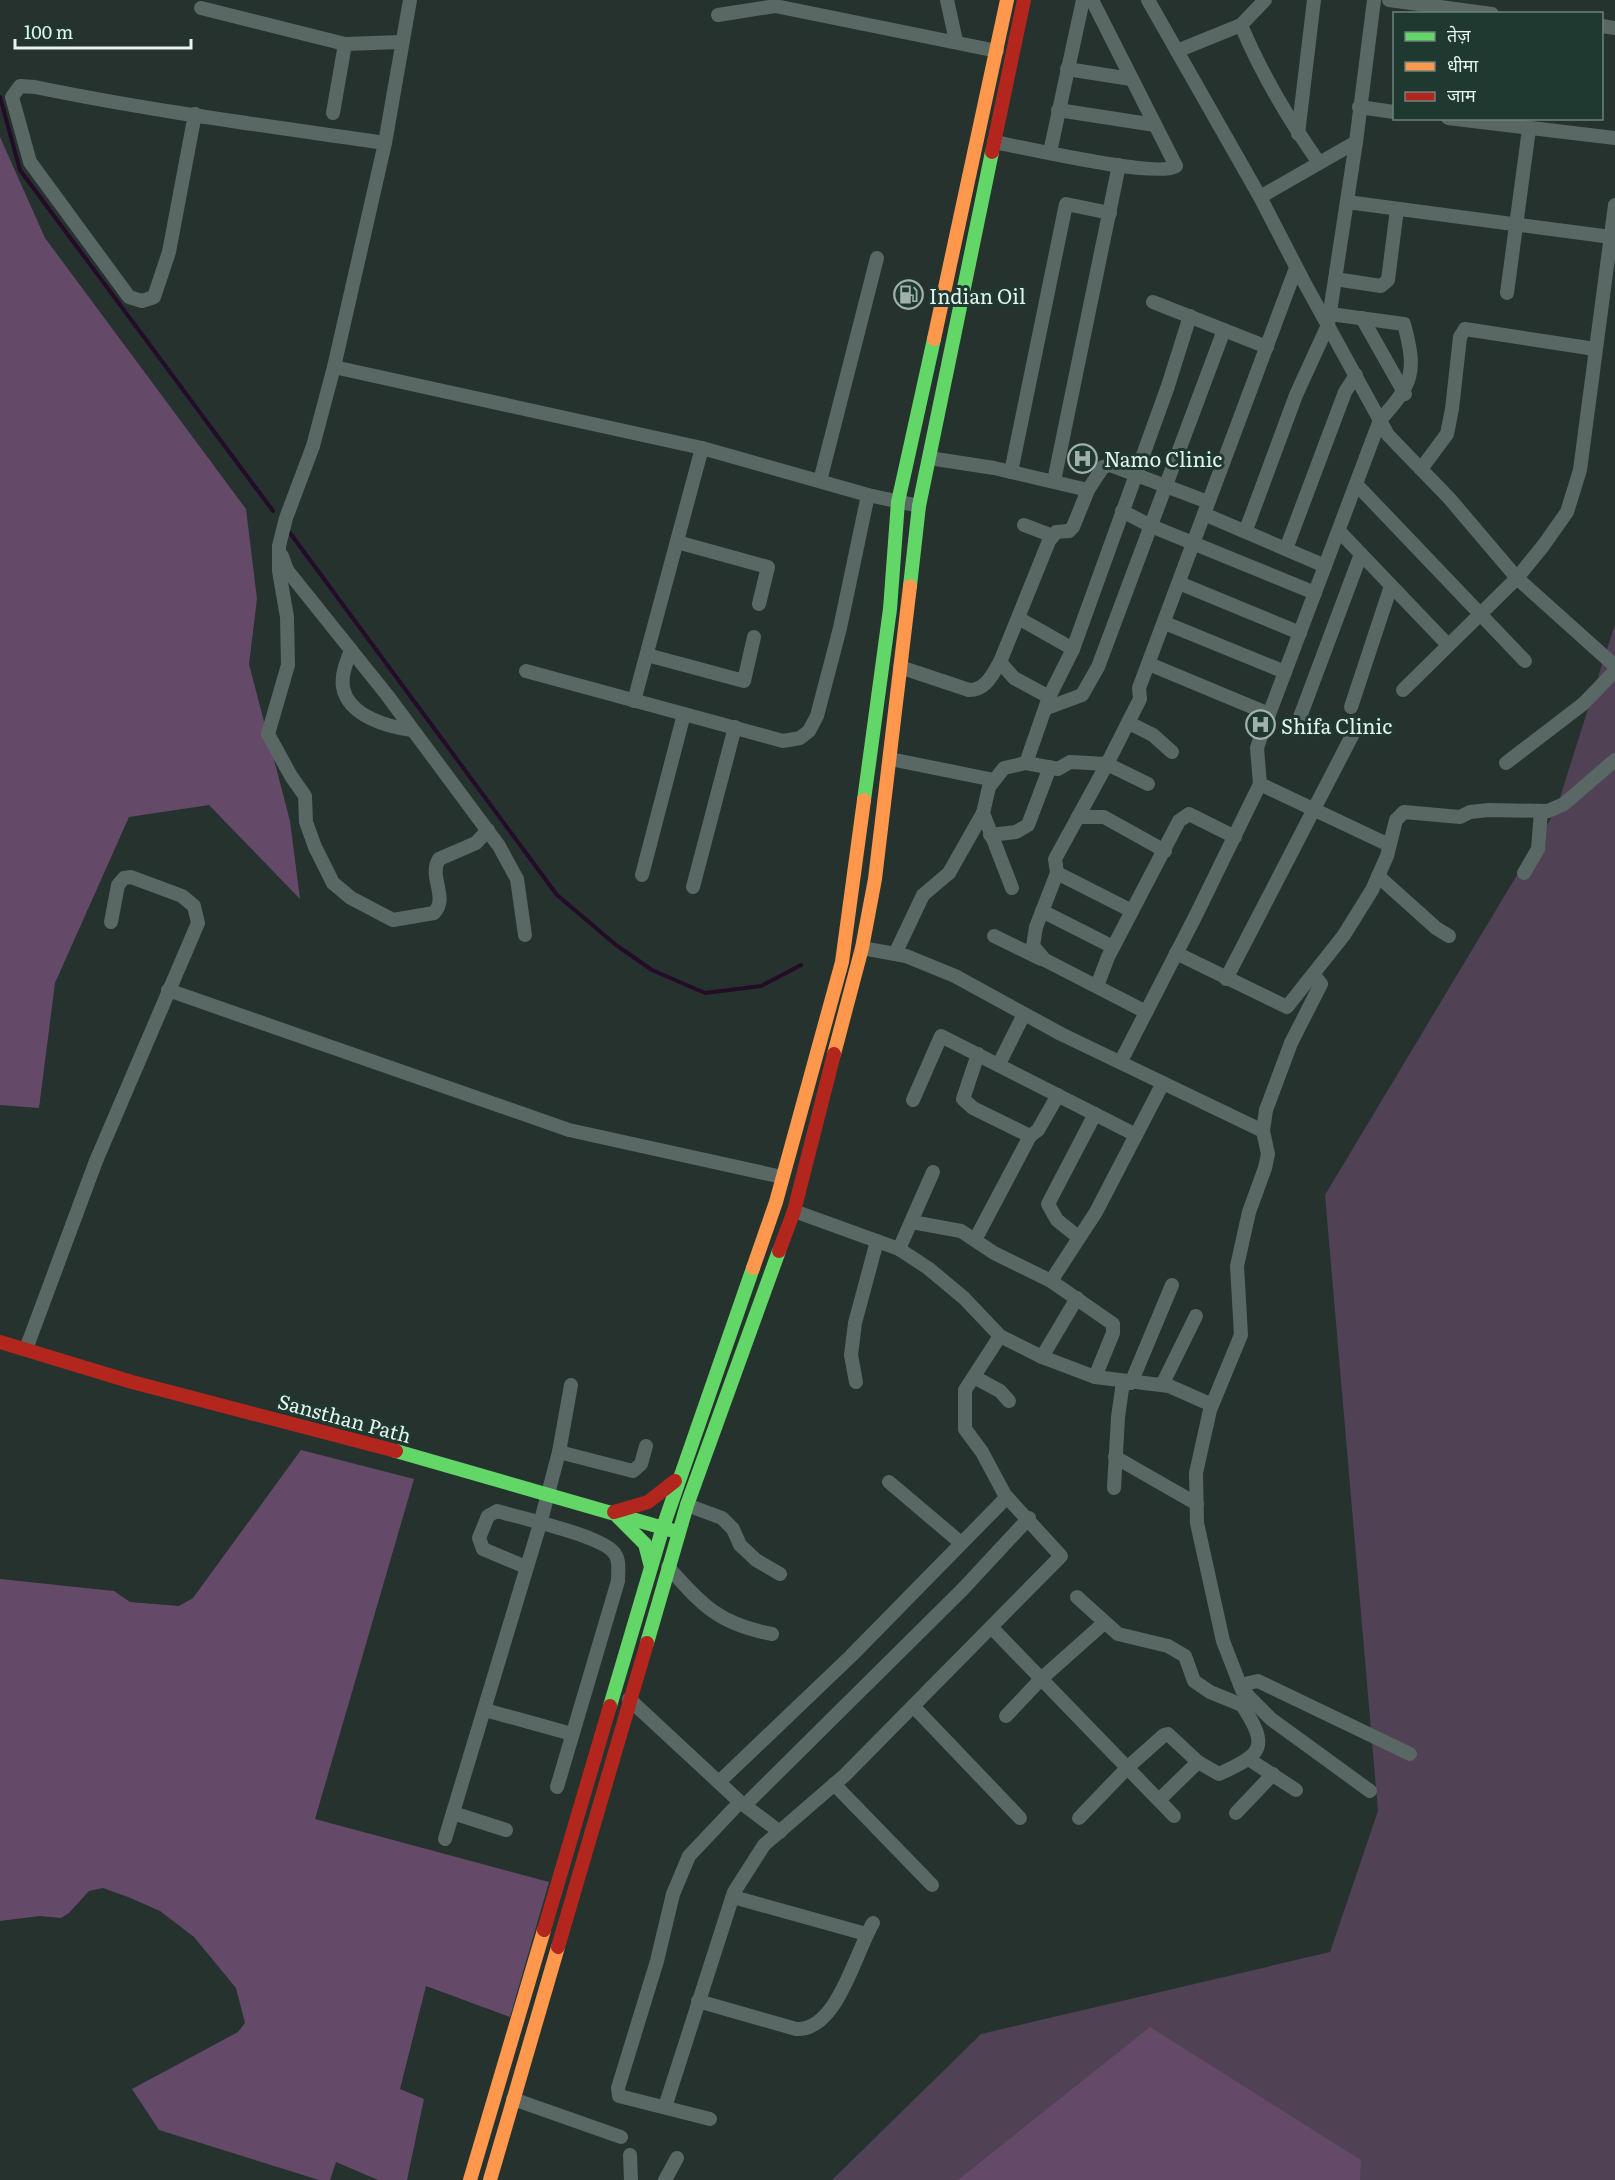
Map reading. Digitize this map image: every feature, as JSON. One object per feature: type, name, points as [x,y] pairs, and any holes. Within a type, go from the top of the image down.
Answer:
[{"type":"main road","points":[[470,2180],[663,1527],[776,1202],[842,962],[888,620],[898,502],[1007,0]]},
{"type":"main road","points":[[490,2180],[687,1505],[794,1211],[862,948],[875,879],[919,506],[1024,0]]},
{"type":"main road","name":"Sansthan Path","points":[[0,1342],[132,1383],[366,1442],[679,1532]]},
{"type":"main road","points":[[612,1512],[647,1504],[660,1498],[680,1476]]},
{"type":"main road","points":[[612,1512],[639,1535],[645,1544],[651,1568]]},
{"type":"street","points":[[410,0],[384,143],[353,292],[313,446],[286,518],[279,546],[279,572],[287,617],[288,665],[268,734],[305,796],[306,822],[315,847],[333,883],[351,898],[393,920],[428,915],[439,908],[441,900],[435,870],[439,859],[476,843],[488,830]]},
{"type":"street","points":[[947,0],[956,41]]},
{"type":"street","points":[[1050,152],[1083,0]]},
{"type":"street","points":[[994,142],[1119,165],[1164,170],[1176,166],[1092,0]]},
{"type":"street","points":[[1148,0],[1260,197],[1296,268],[1329,319],[1388,435],[1517,578],[1615,666]]},
{"type":"street","points":[[1177,51],[1241,25],[1265,0]]},
{"type":"street","points":[[1298,134],[1314,0]]},
{"type":"street","points":[[1246,530],[1296,395],[1329,319],[1356,142],[1374,0]]},
{"type":"street","points":[[1389,0],[1477,12]]},
{"type":"street","points":[[718,15],[775,6],[997,51]]},
{"type":"street","points":[[201,8],[345,44],[401,42]]},
{"type":"street","points":[[1241,25],[1251,49],[1298,134],[1319,163]]},
{"type":"street","points":[[333,113],[345,44]]},
{"type":"street","points":[[1067,69],[1131,79]]},
{"type":"street","points":[[195,114],[169,252],[154,297],[142,301],[129,297],[30,162],[12,98],[20,86],[132,107],[195,114],[384,143]]},
{"type":"street","points":[[1359,107],[1393,112]]},
{"type":"street","points":[[1058,110],[1155,125]]},
{"type":"street","points":[[1463,120],[1615,138]]},
{"type":"street","points":[[1507,293],[1529,129]]},
{"type":"street","points":[[1260,197],[1356,142]]},
{"type":"street","points":[[1054,481],[1119,165]]},
{"type":"street","points":[[1347,202],[1611,237]]},
{"type":"street","points":[[1011,472],[1066,204],[1110,213]]},
{"type":"street","points":[[1403,690],[1447,644],[1517,578],[1567,512],[1580,470],[1615,205]]},
{"type":"street","points":[[1335,279],[1381,286],[1388,280],[1397,209]]},
{"type":"street","points":[[820,482],[878,258]]},
{"type":"street","points":[[1045,960],[1033,946],[1042,911],[1057,873],[1055,859],[1140,699],[1139,688],[1296,268]]},
{"type":"street","points":[[1153,302],[1267,347]]},
{"type":"street","points":[[1026,763],[1048,702],[1073,649],[1168,386],[1190,316]]},
{"type":"street","points":[[1121,1061],[1260,784],[1257,748],[1269,714],[1380,420],[1405,394],[1413,357],[1404,324],[1362,318],[1329,319]]},
{"type":"street","points":[[1362,318],[1405,394]]},
{"type":"street","points":[[1421,469],[1447,434],[1460,337],[1465,329],[1595,349]]},
{"type":"street","points":[[1000,662],[1014,678],[1048,702],[1082,695],[1098,667],[1224,330]]},
{"type":"street","points":[[334,367],[702,448],[868,495],[919,506]]},
{"type":"street","points":[[1286,549],[1345,392],[1356,375]]},
{"type":"street","points":[[634,700],[702,448]]},
{"type":"street","points":[[929,458],[1011,472],[1088,490]]},
{"type":"street","points":[[900,667],[969,690],[978,690],[985,685],[1000,662],[1020,619],[1053,536],[1056,532],[1069,531],[1073,527],[1088,490],[1103,467],[1110,465],[1166,485],[1246,530],[1325,566]]},
{"type":"street","points":[[1356,484],[1525,661]]},
{"type":"street","points":[[526,672],[604,695],[634,700],[783,741],[800,738],[809,731],[817,716],[840,628],[868,495]]},
{"type":"street","points":[[1122,511],[1151,526],[1315,593]]},
{"type":"street","points":[[1024,525],[1053,536]]},
{"type":"street","points":[[1339,531],[1447,644]]},
{"type":"street","points":[[677,542],[768,567],[759,604]]},
{"type":"street","points":[[279,546],[288,570],[500,846],[517,879],[525,935]]},
{"type":"street","points":[[1297,725],[1361,554]]},
{"type":"street","points":[[1179,583],[1300,633]]},
{"type":"street","points":[[1351,707],[1391,586]]},
{"type":"street","points":[[1020,619],[1073,649]]},
{"type":"street","points":[[1165,623],[1285,672]]},
{"type":"street","points":[[647,655],[744,681],[754,637]]},
{"type":"street","points":[[351,650],[344,671],[343,687],[348,698],[378,722],[391,728],[412,730]]},
{"type":"street","points":[[1149,664],[1269,714]]},
{"type":"street","points":[[1506,763],[1583,704],[1615,671]]},
{"type":"street","points":[[642,875],[684,714]]},
{"type":"street","points":[[1129,723],[1153,735],[1172,752]]},
{"type":"street","points":[[1226,980],[1357,726]]},
{"type":"street","points":[[693,887],[735,727]]},
{"type":"street","points":[[890,759],[994,780]]},
{"type":"street","points":[[1176,953],[1226,980],[1287,1007],[1344,935],[1378,876],[1395,820],[1404,812],[1460,817],[1479,811],[1541,811],[1564,804],[1615,760]]},
{"type":"street","points":[[895,954],[922,895],[949,873],[983,813],[989,787],[1004,768],[1026,763],[1058,769],[1070,762],[1107,764],[1148,784]]},
{"type":"street","points":[[990,835],[1016,832],[1028,825],[1050,767]]},
{"type":"street","points":[[1260,784],[1389,844]]},
{"type":"street","points":[[1524,873],[1538,849],[1541,811]]},
{"type":"street","points":[[983,813],[1012,888]]},
{"type":"street","points":[[1097,986],[1113,947],[1179,821],[1189,814],[1235,837]]},
{"type":"street","points":[[1078,818],[1104,817],[1165,851]]},
{"type":"street","points":[[1057,873],[1132,911]]},
{"type":"street","points":[[1378,876],[1436,928],[1449,936]]},
{"type":"street","points":[[26,1349],[96,1161],[198,923],[194,906],[182,896],[131,877],[124,878],[118,885],[111,922]]},
{"type":"street","points":[[1042,911],[1113,947]]},
{"type":"street","points":[[994,936],[1146,1012]]},
{"type":"street","points":[[862,948],[895,954],[955,976],[1024,1014],[1263,1131]]},
{"type":"street","points":[[1079,1818],[1128,1767],[1164,1735],[1168,1734],[1198,1762],[1219,1774],[1250,1760],[1258,1746],[1257,1728],[1223,1641],[1197,1523],[1196,1473],[1212,1405],[1241,1335],[1237,1266],[1249,1212],[1268,1154],[1263,1131],[1266,1110],[1279,1072],[1321,984],[1314,975]]},
{"type":"street","points":[[168,990],[569,1130],[782,1177]]},
{"type":"street","points":[[999,1064],[1024,1014]]},
{"type":"street","points":[[913,1100],[941,1035],[1136,1134]]},
{"type":"street","points":[[978,1054],[963,1099],[973,1108],[1030,1136]]},
{"type":"street","points":[[1051,1281],[1096,1212],[1163,1083]]},
{"type":"street","points":[[975,1240],[1030,1136],[1038,1130],[1058,1095]]},
{"type":"street","points":[[1078,1237],[1057,1220],[1048,1204],[1095,1113]]},
{"type":"street","points":[[899,1249],[933,1172]]},
{"type":"street","points":[[794,1211],[870,1236],[899,1249],[928,1268],[964,1298],[1000,1336],[1042,1357],[1095,1377],[1127,1383],[1162,1385],[1212,1405]]},
{"type":"street","points":[[912,1222],[961,1231],[1051,1281],[1113,1324],[1113,1333],[1095,1377]]},
{"type":"street","points":[[856,1382],[850,1355],[855,1323],[877,1241]]},
{"type":"street","points":[[1114,1488],[1115,1457],[1127,1383],[1172,1285]]},
{"type":"street","points":[[1042,1357],[1077,1298]]},
{"type":"street","points":[[1162,1385],[1196,1316]]},
{"type":"street","points":[[665,2107],[733,1897],[764,1845],[834,1784],[992,1628],[1061,1556],[1029,1518],[1007,1497],[982,1452],[965,1429],[965,1390],[1000,1336]]},
{"type":"street","points":[[974,1377],[1000,1391],[1009,1401]]},
{"type":"street","points":[[445,1839],[540,1524],[559,1452],[571,1385]]},
{"type":"street","points":[[559,1452],[633,1471],[641,1464],[646,1446]]},
{"type":"street","points":[[1115,1457],[1197,1504]]},
{"type":"street","points":[[889,1482],[961,1543]]},
{"type":"street","points":[[719,1782],[851,1656],[1007,1497]]},
{"type":"street","points":[[687,1505],[722,1518],[733,1529],[740,1545],[756,1560],[780,1574]]},
{"type":"street","points":[[526,1567],[483,1549],[479,1538],[488,1516],[497,1511],[594,1540],[614,1551],[619,1560],[618,1581],[557,1787]]},
{"type":"street","points":[[710,2120],[619,2096],[618,2088],[657,1961],[673,1894],[688,1856],[963,1589],[1029,1518]]},
{"type":"street","points":[[668,1567],[717,1617],[741,1627],[772,1634]]},
{"type":"street","points":[[1077,1597],[1118,1634],[1168,1646],[1185,1656],[1194,1681],[1210,1692],[1243,1695],[1271,1719],[1370,1791]]},
{"type":"street","points":[[1006,1716],[1041,1679],[1104,1623]]},
{"type":"street","points":[[992,1628],[1174,1816]]},
{"type":"street","points":[[1243,1695],[1258,1681],[1410,1754]]},
{"type":"street","points":[[629,1699],[743,1804],[780,1832]]},
{"type":"street","points":[[913,1706],[1020,1818]]},
{"type":"street","points":[[485,1710],[572,1734]]},
{"type":"street","points":[[1250,1760],[1296,1790]]},
{"type":"street","points":[[1159,1800],[1198,1762]]},
{"type":"street","points":[[1236,1813],[1273,1774]]},
{"type":"street","points":[[834,1784],[932,1885]]},
{"type":"street","points":[[453,1813],[506,1830]]},
{"type":"street","points":[[698,2001],[807,2030],[816,2026],[826,2016],[852,1969],[869,1929],[733,1897]]},
{"type":"street","points":[[513,2098],[621,2137]]},
{"type":"street","points":[[630,2155],[631,2180]]},
{"type":"street","points":[[665,2180],[677,2158]]},
{"type":"shaded area","points":[[0,137],[45,238],[246,509],[257,599],[249,664],[290,821],[300,899],[209,805],[129,817],[55,983],[39,1108],[0,1105]]},
{"type":"shaded area","points":[[1615,624],[1615,2180],[832,2180],[981,2034],[1330,1952],[1378,1811],[1325,1195],[1556,810]]},
{"type":"shaded area","points":[[301,1450],[414,1479],[315,1819],[549,1882],[510,2017],[426,1986],[400,2089],[424,2099],[407,2180],[378,2180],[336,2162],[330,2180],[319,2180],[159,2130],[132,2089],[238,2032],[245,2023],[236,1988],[194,1937],[160,1911],[103,1888],[89,1891],[69,1913],[61,1918],[40,1916],[0,1921],[0,1579],[114,1591],[130,1602],[179,1606],[193,1598]]},
{"type":"shaded area","points":[[1150,2027],[1361,2160],[1360,2180],[958,2180]]},
{"type":"waterway","points":[[0,97],[20,170],[273,511]]},
{"type":"waterway","points":[[290,533],[557,895],[616,945],[652,970],[705,993],[761,986],[801,965]]},
{"type":"traffic: fast","points":[[910,586],[919,506],[992,152]]},
{"type":"traffic: fast","points":[[864,800],[890,609],[898,502],[934,339]]},
{"type":"traffic: fast","points":[[647,1643],[687,1505],[779,1251]]},
{"type":"traffic: fast","points":[[610,1706],[663,1527],[753,1268]]},
{"type":"traffic: fast","points":[[396,1451],[674,1531]]},
{"type":"traffic: fast","points":[[618,1517],[645,1544],[651,1567]]},
{"type":"traffic: slow","points":[[934,339],[1007,0]]},
{"type":"traffic: slow","points":[[834,1054],[862,948],[875,879],[910,586]]},
{"type":"traffic: slow","points":[[753,1268],[776,1202],[842,962],[864,800]]},
{"type":"traffic: slow","points":[[470,2180],[544,1930]]},
{"type":"traffic: slow","points":[[490,2180],[558,1947]]},
{"type":"traffic: jam","points":[[992,152],[1024,0]]},
{"type":"traffic: jam","points":[[779,1251],[794,1211],[834,1054]]},
{"type":"traffic: jam","points":[[0,1342],[132,1382],[396,1451]]},
{"type":"traffic: jam","points":[[614,1512],[648,1502],[675,1481]]},
{"type":"traffic: jam","points":[[558,1947],[647,1643]]},
{"type":"traffic: jam","points":[[544,1930],[610,1706]]},
{"type":"place","name":"Indian Oil","points":[[908,295]]},
{"type":"place","name":"Namo Clinic","points":[[1083,458]]},
{"type":"place","name":"Shifa Clinic","points":[[1260,725]]}]
